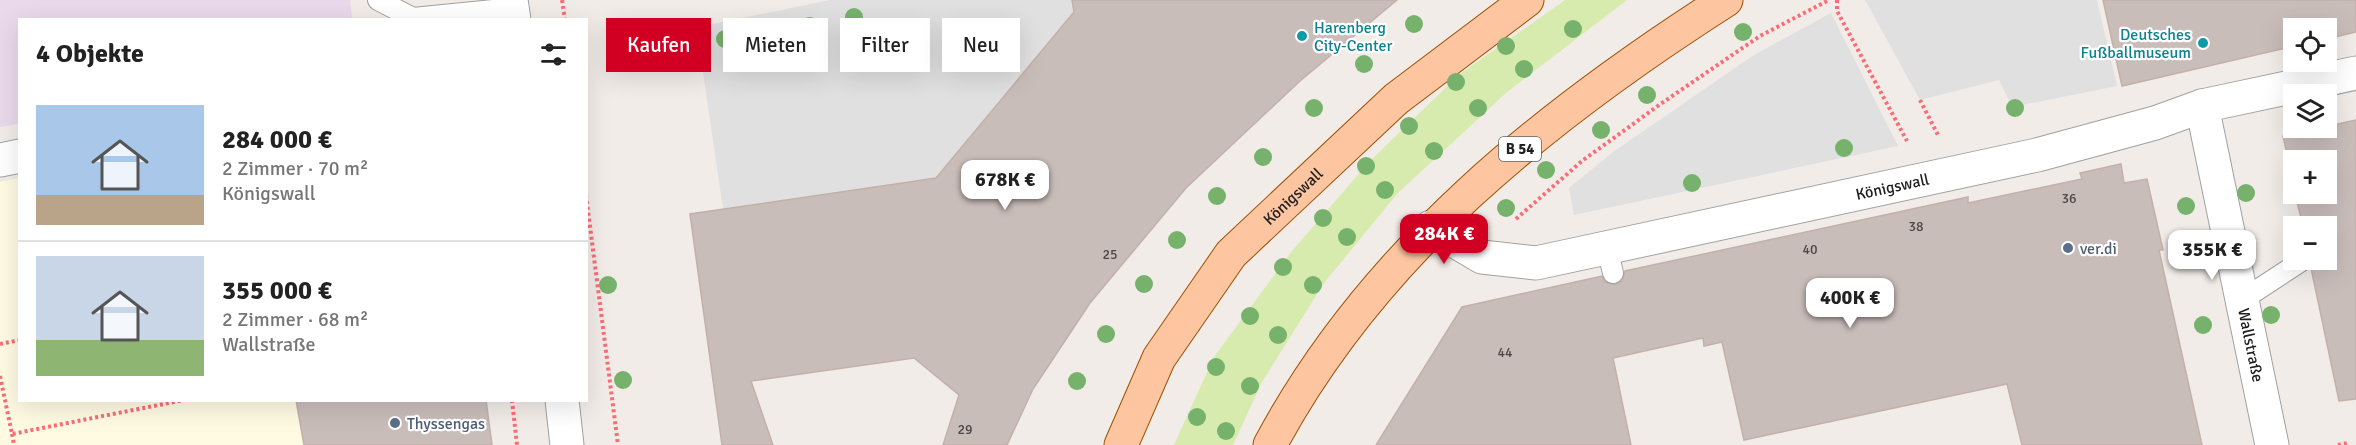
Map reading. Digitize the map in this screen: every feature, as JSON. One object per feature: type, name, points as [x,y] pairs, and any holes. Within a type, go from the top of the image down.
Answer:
[{"type":"main road","name":"Königswall","points":[[1121,445],[1159,358],[1231,254],[1396,99],[1527,0]]},
{"type":"main road","name":"B 54","points":[[1270,445],[1312,375],[1343,330],[1431,227],[1497,166],[1653,47],[1726,0]]},
{"type":"street","name":"Königswall","points":[[1431,227],[1482,257],[1536,263],[1610,261],[2133,129],[2202,106],[2356,73]]},
{"type":"street","name":"Wallstraße","points":[[2202,106],[2272,445]]},
{"type":"street","points":[[0,160],[18,156]]},
{"type":"street","points":[[562,402],[567,445]]},
{"type":"lane","points":[[378,0],[413,18],[513,9]]},
{"type":"lane","points":[[2242,300],[2288,270]]},
{"type":"path","points":[[562,0],[565,18]]},
{"type":"path","points":[[1473,252],[1506,229],[1582,161],[1662,103],[1760,36],[1829,0]]},
{"type":"path","points":[[1837,0],[1837,12],[1929,180]]},
{"type":"path","points":[[1920,100],[1940,140]]},
{"type":"path","points":[[588,211],[618,445]]},
{"type":"path","points":[[0,344],[18,340]]},
{"type":"path","points":[[0,376],[14,445]]},
{"type":"path","points":[[12,434],[174,402]]},
{"type":"path","points":[[512,402],[517,445]]},
{"type":"path","points":[[2338,445],[2348,443]]},
{"type":"shaded area","points":[[0,0],[350,0],[352,18],[18,18],[18,124],[0,127]]},
{"type":"shaded area","points":[[830,0],[1072,0],[1074,12],[926,190],[918,192],[915,180],[723,209],[703,72],[711,72],[711,24],[723,22],[723,72],[828,72],[828,18],[742,18]]},
{"type":"shaded area","name":"Deutsches Fußballmuseum","points":[[1865,0],[2097,0],[2117,86],[2012,107],[1999,80],[1920,100]]},
{"type":"shaded area","points":[[1831,13],[1898,146],[1574,215],[1569,188],[1613,152],[1754,55]]},
{"type":"shaded area","points":[[18,178],[18,402],[296,402],[304,445],[0,445],[0,182]]},
{"type":"green space","points":[[1565,0],[1627,0],[1507,92],[1397,194],[1324,283],[1262,382],[1233,445],[1174,445],[1214,357],[1292,251],[1370,161],[1460,74]]},
{"type":"building","points":[[1072,0],[1397,0],[1300,81],[1186,188],[1090,303],[1033,389],[1007,445],[943,445],[959,395],[914,358],[751,381],[773,445],[722,445],[690,214],[936,178],[1074,12]]},
{"type":"building","name":"Deutsches Fußballmuseum","points":[[2103,0],[2356,0],[2356,32],[2337,36],[2337,18],[2283,18],[2283,49],[2122,86]]},
{"type":"building","points":[[2356,120],[2356,399],[2339,401],[2311,270],[2337,270],[2337,216],[2300,216],[2298,204],[2337,204],[2337,150],[2286,150],[2283,138],[2337,138],[2337,124]]},
{"type":"building","points":[[2121,164],[2124,183],[2147,179],[2163,250],[2159,250],[2202,445],[2022,445],[2007,384],[1744,440],[1722,342],[1704,346],[1703,338],[1613,358],[1631,445],[1376,445],[1462,307],[1602,276],[1605,282],[1615,285],[1622,281],[1625,271],[1968,197],[1968,203],[2082,179],[2080,173]]},
{"type":"building","name":"Thyssengas","points":[[296,402],[486,402],[492,445],[304,445]]},
{"type":"place","name":"Harenberg City-Center","points":[[1302,36]]},
{"type":"place","name":"Deutsches Fußballmuseum","points":[[2203,43]]},
{"type":"place","name":"ver.di","points":[[2068,248]]},
{"type":"place","name":"Thyssengas","points":[[395,423]]}]
